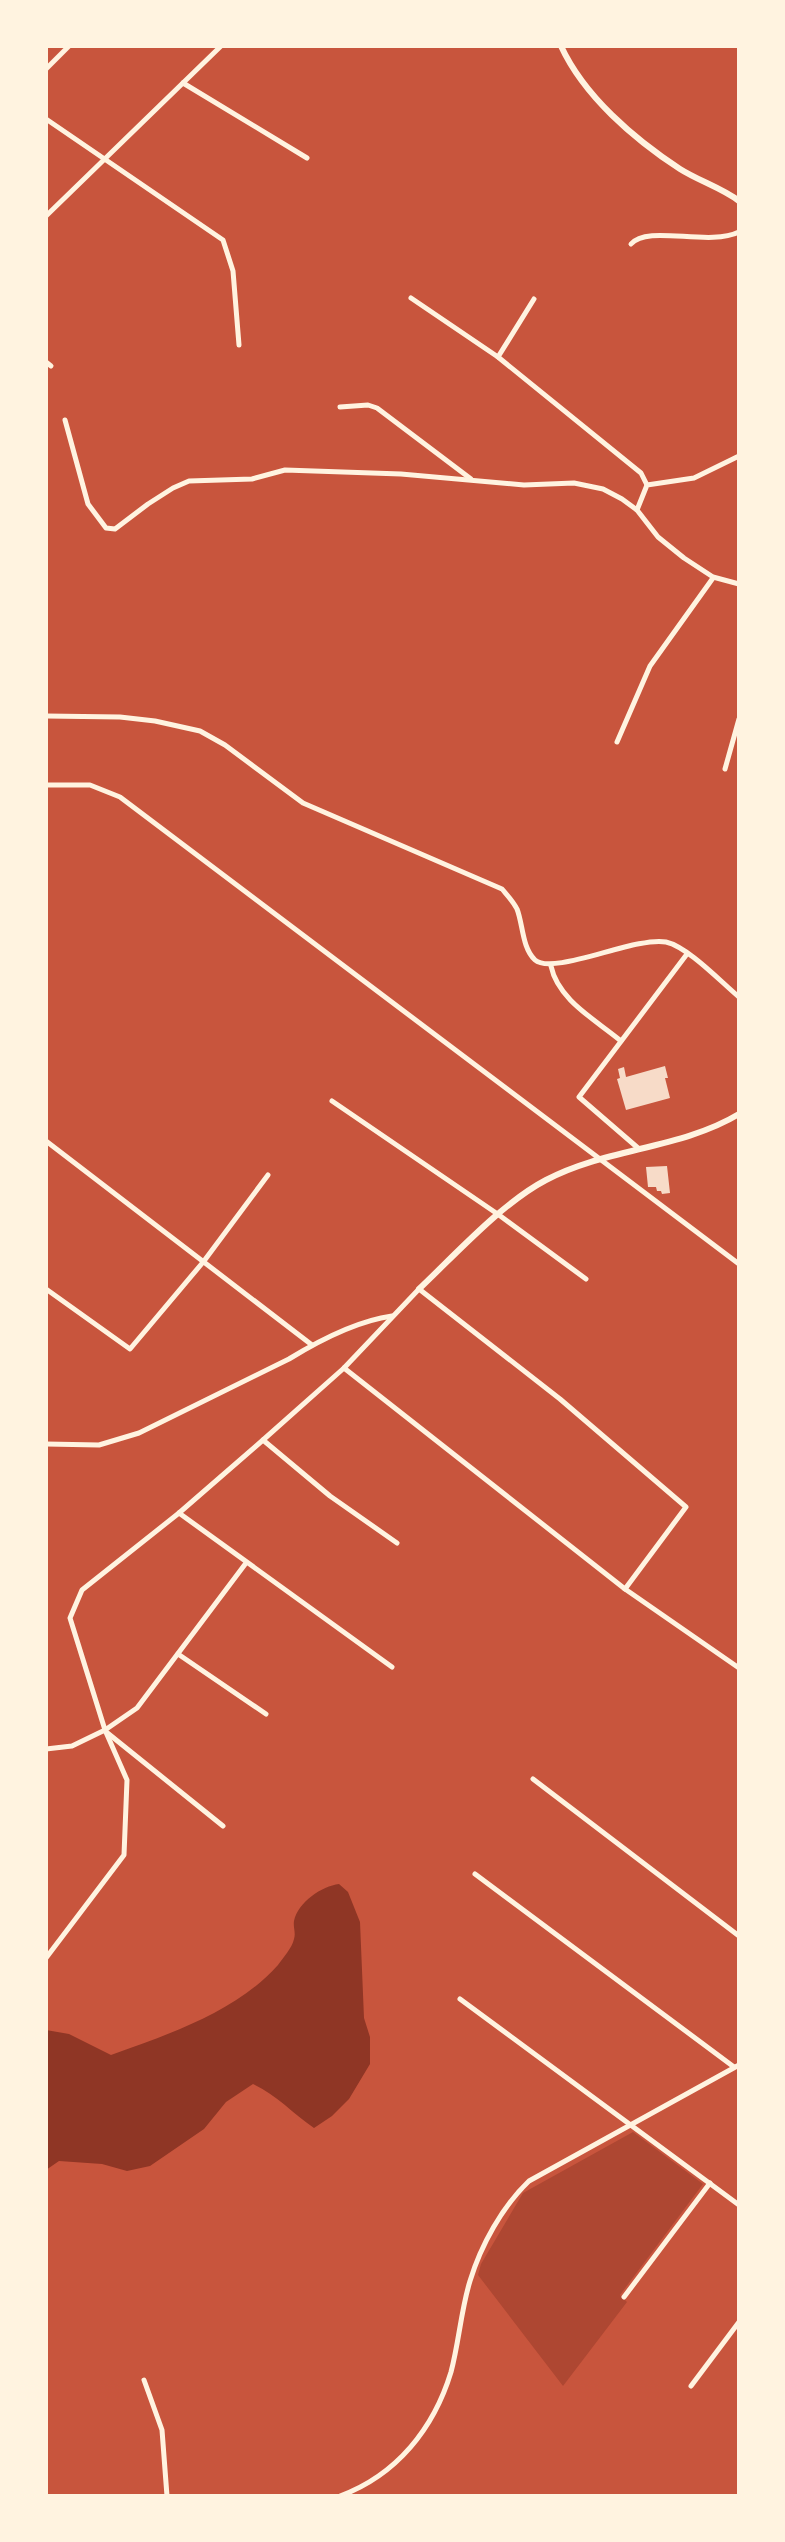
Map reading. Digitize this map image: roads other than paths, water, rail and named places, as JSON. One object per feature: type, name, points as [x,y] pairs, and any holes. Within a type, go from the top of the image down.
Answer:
[{"type":"street","points":[[46,69],[69,46]]},
{"type":"street","points":[[46,216],[221,46]]},
{"type":"street","points":[[561,46],[579,78],[645,143],[679,168],[739,201]]},
{"type":"street","points":[[183,83],[307,158]]},
{"type":"street","points":[[46,119],[223,240],[233,271],[239,345]]},
{"type":"street","points":[[631,244],[636,238],[653,235],[722,238],[739,232]]},
{"type":"street","points":[[411,298],[498,357],[641,473],[647,485],[637,510]]},
{"type":"street","points":[[498,357],[534,299]]},
{"type":"street","points":[[340,407],[368,405],[377,408],[471,480]]},
{"type":"street","points":[[65,420],[88,504],[106,528],[115,529],[148,504],[189,481],[252,479],[285,470],[524,485],[589,485],[603,489],[637,510],[658,537],[713,577],[739,584]]},
{"type":"street","points":[[647,485],[694,478],[739,456]]},
{"type":"street","points":[[617,742],[650,666],[713,577]]},
{"type":"street","points":[[46,716],[120,717],[200,731],[225,745],[303,803],[502,889],[516,908],[528,951],[536,962],[551,966],[657,942],[675,946],[687,954],[739,997]]},
{"type":"street","points":[[725,769],[739,719]]},
{"type":"street","points":[[46,785],[90,785],[120,797],[738,1263]]},
{"type":"street","points":[[638,1148],[579,1097],[687,954]]},
{"type":"street","points":[[551,966],[559,987],[570,999],[621,1041]]},
{"type":"street","points":[[332,1101],[499,1215],[586,1279]]},
{"type":"street","points":[[46,1958],[124,1855],[127,1780],[105,1730],[70,1618],[82,1590],[179,1513],[344,1368],[419,1289],[526,1193],[546,1180],[601,1159],[720,1124],[739,1114]]},
{"type":"street","points":[[46,1141],[312,1345]]},
{"type":"street","points":[[46,1289],[130,1349],[204,1261],[268,1175]]},
{"type":"street","points":[[419,1289],[560,1399],[686,1507],[625,1589]]},
{"type":"street","points":[[46,1444],[99,1445],[139,1433],[312,1345],[375,1318],[393,1316]]},
{"type":"street","points":[[344,1368],[625,1589],[739,1668]]},
{"type":"street","points":[[263,1440],[330,1496],[397,1543]]},
{"type":"street","points":[[179,1513],[392,1667]]},
{"type":"street","points":[[46,1749],[72,1746],[105,1730],[137,1708],[246,1563]]},
{"type":"street","points":[[178,1654],[266,1714]]},
{"type":"street","points":[[105,1730],[223,1826]]},
{"type":"street","points":[[533,1779],[739,1936]]},
{"type":"street","points":[[340,2496],[396,2464],[436,2411],[451,2370],[469,2284],[479,2254],[514,2196],[529,2181],[736,2066],[475,1874]]},
{"type":"street","points":[[460,1999],[739,2205]]},
{"type":"street","points":[[624,2297],[710,2183]]},
{"type":"street","points":[[691,2386],[739,2322]]},
{"type":"street","points":[[144,2380],[162,2430],[167,2496]]}]
